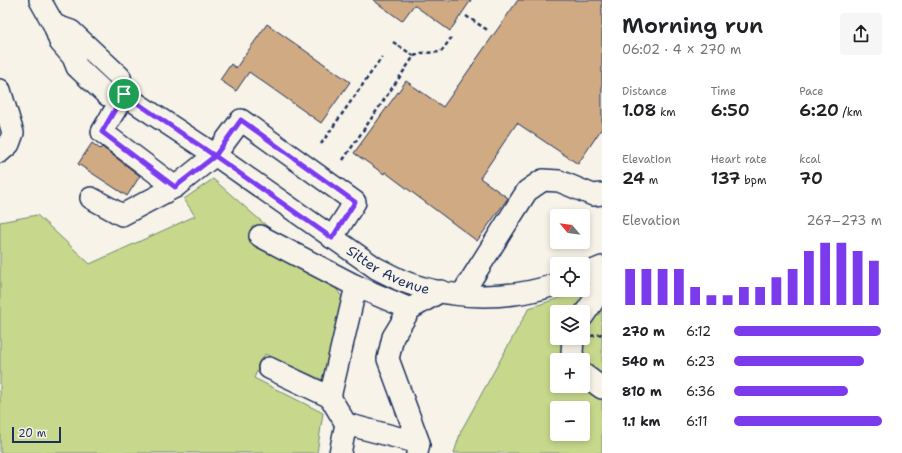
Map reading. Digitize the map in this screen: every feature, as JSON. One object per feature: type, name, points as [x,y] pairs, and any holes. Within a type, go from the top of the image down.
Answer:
[{"type":"street","points":[[40,0],[54,25],[60,42],[73,57],[77,67],[107,96],[124,94]]},
{"type":"street","points":[[0,90],[13,133],[9,144],[0,152]]},
{"type":"street","points":[[124,94],[102,132],[175,187]]},
{"type":"street","name":"Sitter Avenue","points":[[124,94],[376,268],[400,280],[441,292],[494,296],[522,293],[550,286]]},
{"type":"street","points":[[91,198],[122,215],[175,187],[215,156],[241,120],[355,202],[332,238]]},
{"type":"street","points":[[462,294],[526,191],[543,180],[559,181],[593,195],[602,194]]},
{"type":"street","points":[[260,236],[356,286],[410,309]]},
{"type":"street","points":[[590,272],[602,267]]},
{"type":"street","points":[[590,306],[602,283]]},
{"type":"street","points":[[330,397],[356,286]]},
{"type":"street","points":[[418,448],[388,359],[393,337],[410,309],[441,292]]},
{"type":"street","points":[[269,368],[330,397],[346,424],[418,448]]},
{"type":"street","points":[[590,379],[602,388]]},
{"type":"street","points":[[340,453],[346,424]]},
{"type":"path","points":[[466,16],[488,31]]},
{"type":"path","points":[[343,160],[414,56],[422,53],[441,52],[451,38]]},
{"type":"path","points":[[393,42],[414,56]]},
{"type":"path","points":[[321,144],[382,57]]},
{"type":"green space","points":[[213,179],[332,283],[345,301],[327,382],[265,354],[254,378],[323,413],[317,453],[0,453],[0,222],[37,215],[90,264],[195,216],[184,199]]},
{"type":"green space","points":[[602,284],[602,453],[454,453],[461,431],[529,308],[562,297],[590,297],[590,288]]},
{"type":"building","points":[[373,0],[471,0],[450,31],[414,5],[402,21]]},
{"type":"building","points":[[518,0],[602,0],[602,128],[578,164],[517,123],[480,178],[508,198],[477,241],[385,172],[384,174],[354,153],[406,81],[443,107]]},
{"type":"building","points":[[267,24],[350,82],[321,123],[249,72],[236,91],[220,80],[231,64],[236,68]]},
{"type":"building","points":[[92,143],[100,149],[102,147],[140,176],[127,196],[78,164]]},
{"type":"route","points":[[124,94],[102,132],[175,187],[215,156],[241,120],[355,202],[332,238],[215,156],[124,94]]}]
